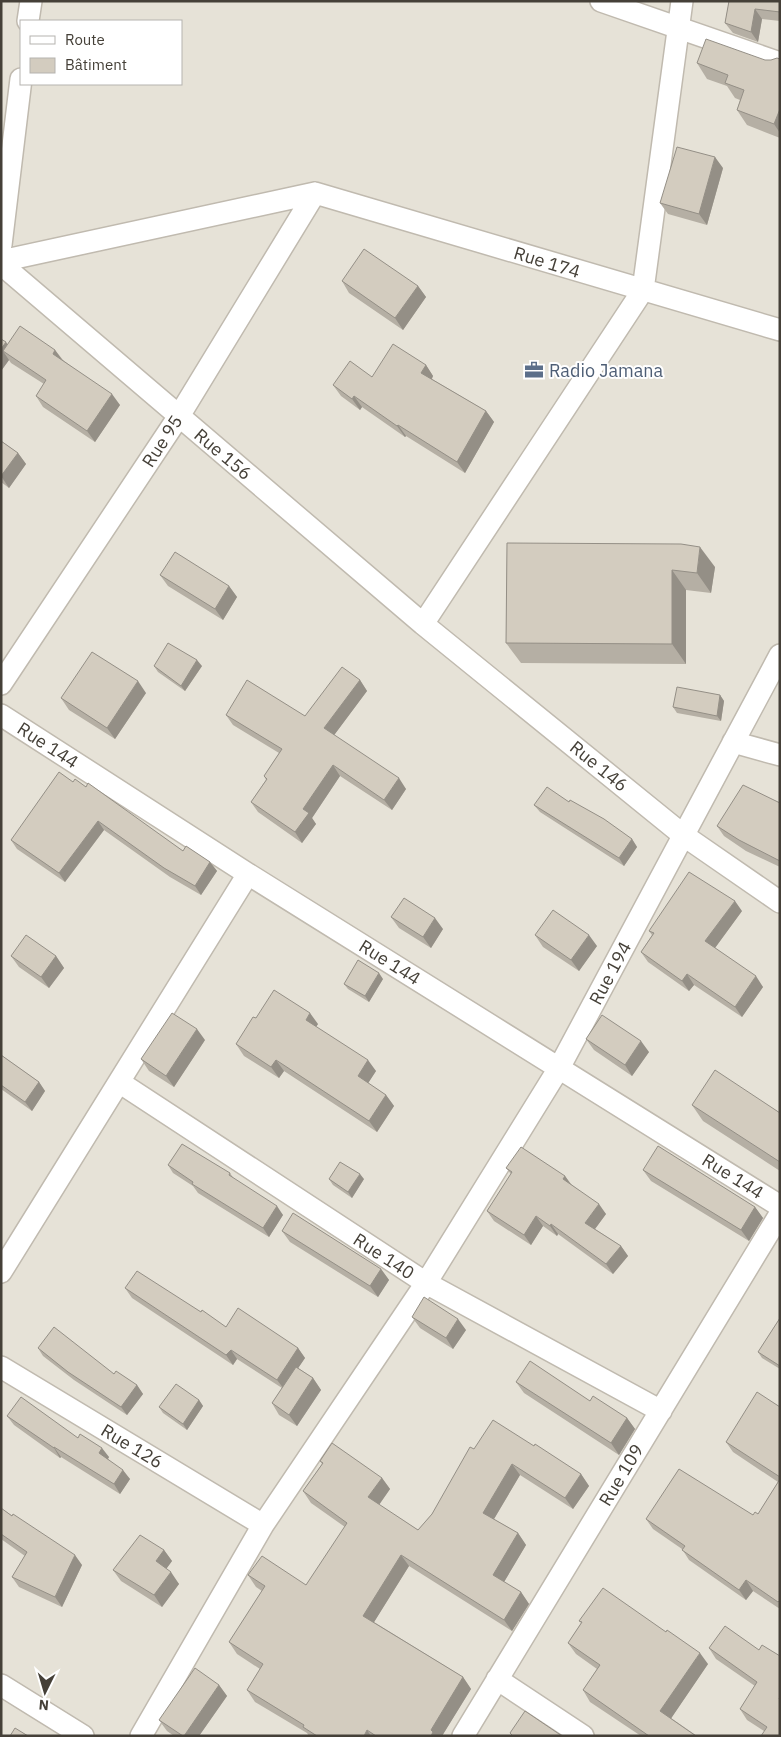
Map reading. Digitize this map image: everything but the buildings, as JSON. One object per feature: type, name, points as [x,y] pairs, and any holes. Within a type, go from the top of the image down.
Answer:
[{"type":"street","points":[[28,20],[30,1]]},
{"type":"street","points":[[601,1],[780,63]]},
{"type":"street","points":[[423,624],[643,290],[682,1]]},
{"type":"street","points":[[1,245],[20,85]]},
{"type":"street","points":[[1,263],[315,192]]},
{"type":"street","name":"Rue 174","points":[[315,192],[780,330]]},
{"type":"street","name":"Rue 95","points":[[1,684],[179,416],[315,192]]},
{"type":"street","name":"Rue 156","points":[[1,263],[423,624]]},
{"type":"street","name":"Rue 146","points":[[423,624],[683,835],[780,902]]},
{"type":"street","name":"Rue 194","points":[[141,1736],[263,1526],[426,1283],[559,1068],[780,655]]},
{"type":"street","name":"Rue 144","points":[[1,715],[248,874],[780,1206]]},
{"type":"street","points":[[733,742],[780,756]]},
{"type":"street","points":[[1,1272],[248,874]]},
{"type":"street","name":"Rue 140","points":[[119,1082],[426,1283],[660,1411]]},
{"type":"street","name":"Rue 109","points":[[463,1736],[780,1214]]},
{"type":"street","name":"Rue 126","points":[[1,1367],[263,1526]]},
{"type":"street","points":[[498,1680],[583,1736]]},
{"type":"street","points":[[1,1685],[84,1736]]},
{"type":"shaded area","points":[[1,1],[780,1],[780,1736],[1,1736]]},
{"type":"place","name":"Radio Jamana","points":[[534,370]]}]
